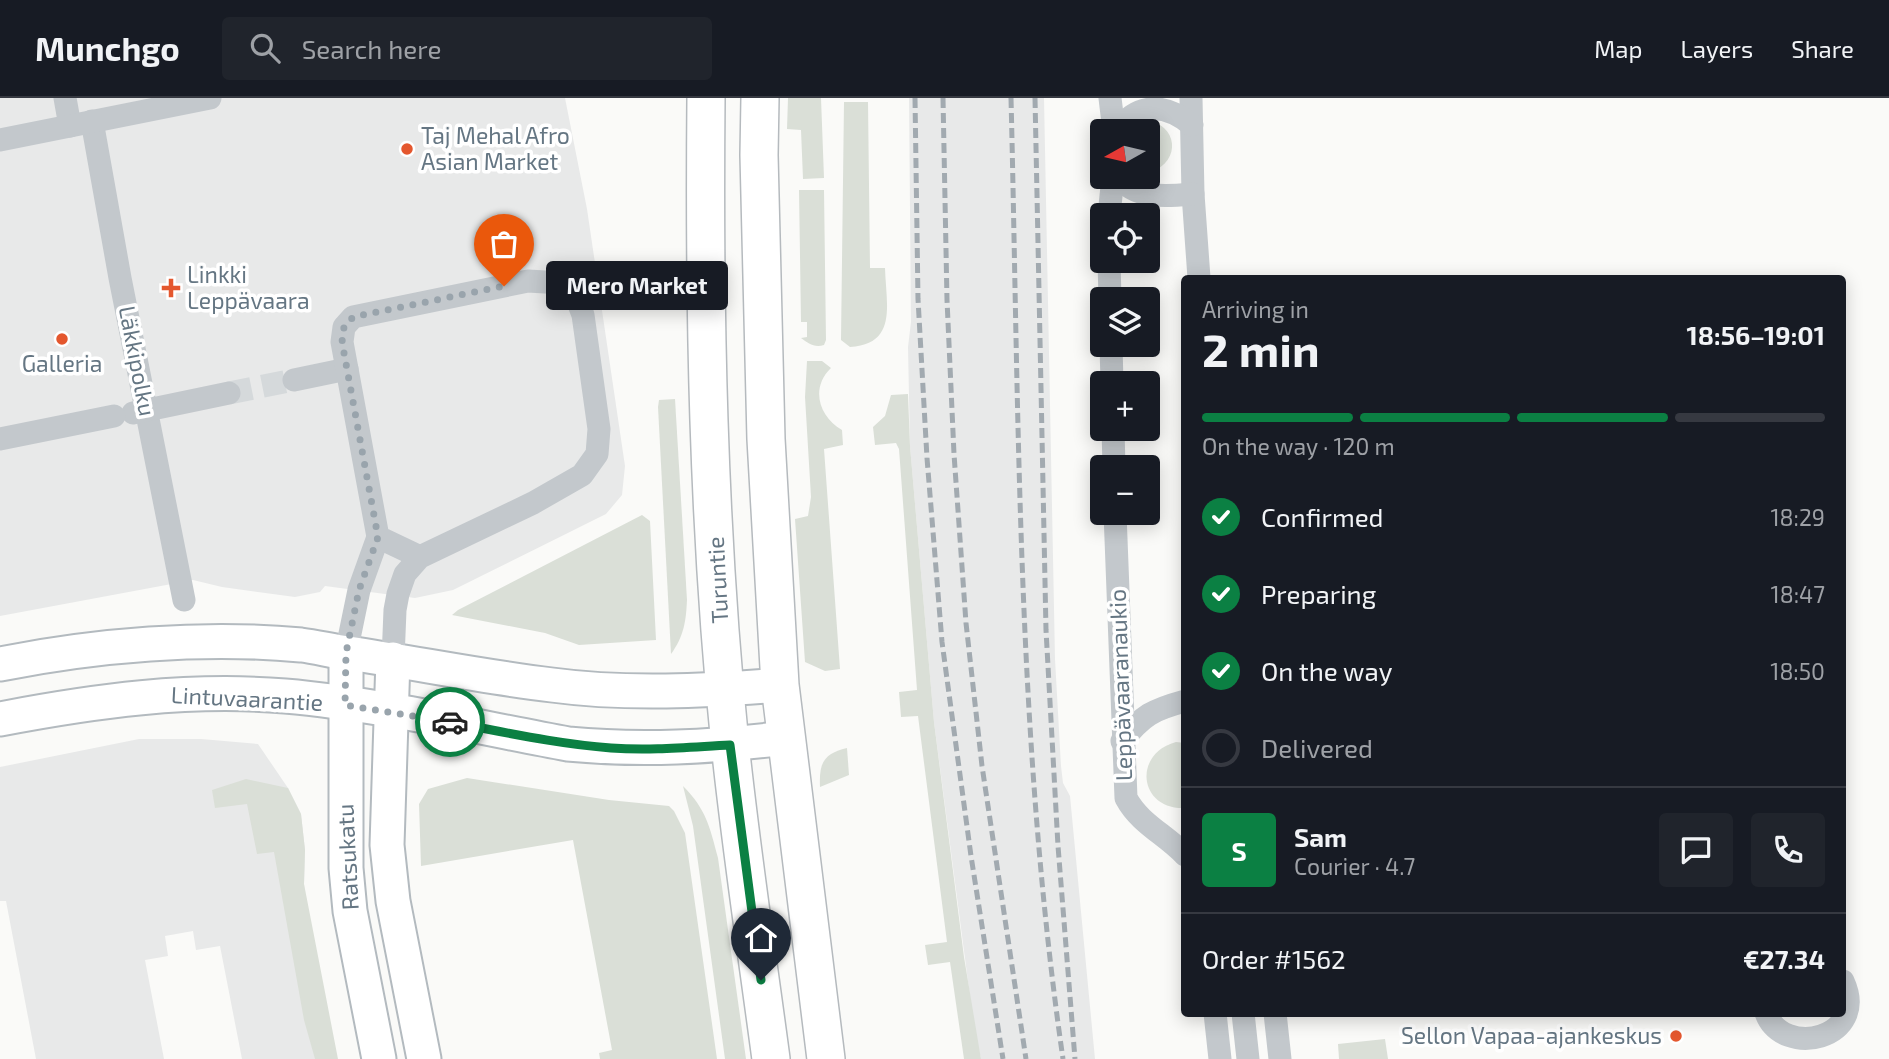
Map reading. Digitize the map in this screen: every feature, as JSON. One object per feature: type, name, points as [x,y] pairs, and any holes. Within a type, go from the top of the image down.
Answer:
[{"type":"main road","name":"Turuntie","points":[[706,98],[704,230],[708,404],[726,689],[730,745],[771,1059]]},
{"type":"main road","points":[[760,98],[766,439],[780,685],[826,1059]]},
{"type":"main road","points":[[0,664],[121,646],[205,642],[301,645],[553,685],[616,691],[780,685]]},
{"type":"main road","name":"Ratsukatu","points":[[346,653],[346,868],[350,911],[379,1059]]},
{"type":"main road","name":"Ratsukatu","points":[[393,659],[387,845],[393,901],[424,1059]]},
{"type":"main road","name":"Lintuvaarantie","points":[[0,719],[113,699],[197,694],[282,696],[391,712],[568,744],[662,749],[786,738]]},
{"type":"street","name":"Läkkipolku","points":[[65,98],[81,123],[131,413],[184,600]]},
{"type":"street","points":[[0,140],[210,98]]},
{"type":"street","points":[[1110,98],[1114,119]]},
{"type":"street","points":[[1191,98],[1199,275]]},
{"type":"street","points":[[1126,119],[1141,110],[1160,109],[1180,115],[1192,125]]},
{"type":"street","points":[[1133,189],[1156,195],[1194,194]]},
{"type":"street","points":[[346,653],[359,590],[378,537],[342,342],[344,327],[353,317],[528,281],[562,283],[574,292],[585,327],[599,429],[597,454],[582,475],[533,503],[420,557],[405,574],[398,594],[393,659]]},
{"type":"street","points":[[294,380],[347,369]]},
{"type":"street","points":[[0,439],[229,393]]},
{"type":"street","name":"Leppävaaranaukio","points":[[1115,525],[1125,798],[1146,824],[1176,837]]},
{"type":"street","points":[[378,537],[420,557]]},
{"type":"street","points":[[1122,741],[1140,719],[1163,707],[1181,702]]},
{"type":"street","points":[[1846,988],[1846,1014]]},
{"type":"street","points":[[1215,1017],[1220,1059]]},
{"type":"street","points":[[1243,1017],[1248,1059]]},
{"type":"street","points":[[1275,1017],[1280,1059]]},
{"type":"street","points":[[1768,1017],[1775,1030],[1812,1051],[1831,1035],[1845,1017]]},
{"type":"shaded area","points":[[0,98],[565,98],[587,209],[625,466],[622,495],[606,514],[453,590],[415,598],[325,586],[320,592],[295,597],[222,587],[193,580],[0,616]]},
{"type":"shaded area","points":[[788,98],[821,98],[824,178],[803,179],[801,130],[787,129]]},
{"type":"shaded area","points":[[909,98],[1044,98],[1055,659],[1061,766],[1063,783],[1070,796],[1095,1059],[981,1059],[974,1027],[934,722],[910,446]]},
{"type":"shaded area","points":[[844,102],[868,102],[870,268],[885,268],[887,308],[886,320],[876,338],[850,347],[841,340]]},
{"type":"shaded area","points":[[1160,126],[1170,135],[1172,143],[1168,160],[1161,167]]},
{"type":"shaded area","points":[[799,190],[824,190],[826,340],[824,345],[820,346],[801,338],[807,337],[807,322],[801,322]]},
{"type":"shaded area","points":[[807,361],[822,361],[831,368],[821,384],[820,402],[828,418],[842,430],[843,445],[824,449],[840,669],[825,671],[805,662],[795,519],[808,516],[811,497],[805,397]]},
{"type":"shaded area","points":[[908,394],[910,446],[934,722],[964,957],[981,1059],[964,1059],[950,962],[928,965],[925,945],[947,942],[918,716],[901,717],[899,692],[917,690],[899,449],[896,443],[875,445],[873,427],[885,416],[891,395]]},
{"type":"shaded area","points":[[675,399],[687,600],[684,628],[671,654],[658,407],[659,400]]},
{"type":"shaded area","points":[[642,515],[650,521],[656,640],[579,645],[545,633],[452,615],[458,610]]},
{"type":"shaded area","points":[[139,739],[201,739],[258,744],[288,788],[301,814],[305,850],[304,884],[316,1059],[242,1059],[220,946],[196,950],[193,931],[165,936],[168,956],[145,960],[164,1059],[36,1059],[6,901],[0,901],[0,767]]},
{"type":"shaded area","points":[[1181,743],[1181,807],[1158,800],[1150,791],[1147,769],[1152,758],[1162,748]]},
{"type":"shaded area","points":[[847,748],[849,775],[820,787],[820,772],[824,761],[833,753]]},
{"type":"shaded area","points":[[467,778],[609,800],[669,806],[674,811],[685,833],[717,1059],[600,1059],[599,1053],[612,1050],[573,840],[421,866],[419,804],[428,789]]},
{"type":"shaded area","points":[[246,779],[288,788],[301,814],[305,850],[304,884],[338,1059],[315,1059],[304,1020],[274,852],[257,854],[247,804],[215,808],[212,790]]},
{"type":"shaded area","points":[[683,786],[706,819],[718,858],[746,1059],[725,1059],[693,826]]},
{"type":"shaded area","points":[[1385,1039],[1388,1059],[1339,1059],[1338,1044]]},
{"type":"tunnel","points":[[229,393],[294,380]]},
{"type":"railway","points":[[915,98],[918,299],[927,458],[942,642],[971,856],[1003,1059]]},
{"type":"railway","points":[[943,98],[947,300],[966,623],[982,766],[1026,1059]]},
{"type":"railway","points":[[1011,98],[1019,459],[1028,700],[1048,940],[1063,1059]]},
{"type":"railway","points":[[1035,98],[1046,630],[1058,846],[1075,1059]]},
{"type":"way so far","points":[[450,722],[345,705],[346,653],[359,590],[378,537],[342,342],[344,327],[353,317],[504,286]]},
{"type":"place","name":"Taj Mehal Afro Asian Market","points":[[407,149]]},
{"type":"place","name":"Mero Market","points":[[504,286]]},
{"type":"place","name":"Linkki Leppävaara","points":[[171,288]]},
{"type":"place","name":"Galleria","points":[[62,339]]},
{"type":"place","name":"Sellon Vapaa-ajankeskus","points":[[1676,1036]]},
{"type":"route","points":[[450,722],[568,744],[613,748],[662,749],[730,745],[761,980]]}]
